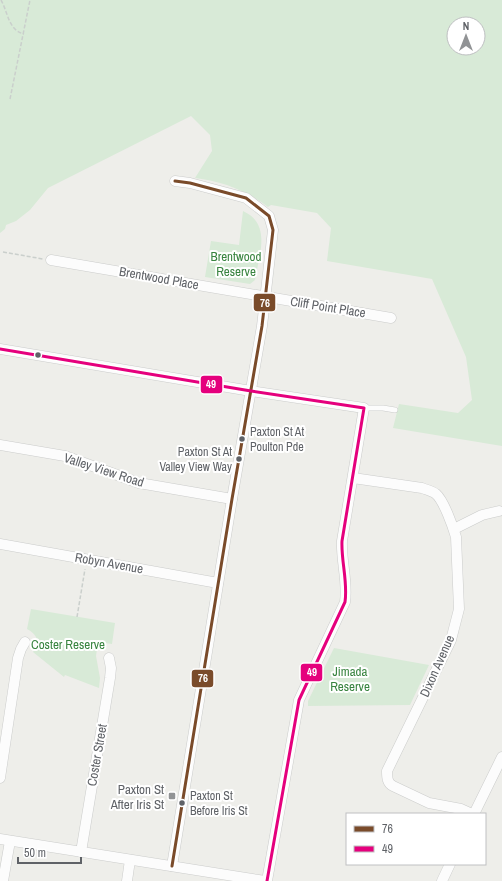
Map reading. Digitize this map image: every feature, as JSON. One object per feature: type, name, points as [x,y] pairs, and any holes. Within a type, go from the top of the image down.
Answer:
[{"type":"street","points":[[172,866],[266,297],[273,230],[269,216],[246,198],[190,183],[174,181]]},
{"type":"street","name":"Brentwood Place","points":[[51,260],[266,297]]},
{"type":"street","name":"Cliff Point Place","points":[[266,297],[391,318]]},
{"type":"street","points":[[0,349],[251,391],[364,408],[342,541],[342,558],[346,593],[345,602],[299,700],[266,881],[250,880],[172,866],[5,840],[3,881]]},
{"type":"street","name":"Valley View Road","points":[[0,445],[65,456],[139,483],[232,499]]},
{"type":"street","name":"Dixon Avenue","points":[[353,478],[422,488],[436,494],[440,498],[454,529],[456,537],[459,609],[451,640],[387,771],[387,777],[390,784],[393,786],[429,803],[460,809],[470,813]]},
{"type":"street","points":[[454,529],[482,515],[499,511]]},
{"type":"street","name":"Robyn Avenue","points":[[0,544],[218,583]]},
{"type":"street","points":[[0,778],[18,658],[21,649],[26,642]]},
{"type":"street","name":"Coster Street","points":[[81,852],[110,678],[111,668],[109,658]]},
{"type":"street","points":[[474,813],[502,757]]},
{"type":"street","points":[[127,881],[130,860]]},
{"type":"street","points":[[442,881],[450,865]]},
{"type":"lane","points":[[364,408],[395,410]]},
{"type":"path","points":[[1,0],[11,25],[18,33],[24,34]]},
{"type":"path","points":[[10,99],[30,0]]},
{"type":"path","points":[[3,252],[51,260]]},
{"type":"path","points":[[77,616],[87,559]]},
{"type":"green space","points":[[0,0],[502,0],[502,446],[393,428],[399,404],[458,413],[472,400],[466,357],[432,279],[327,261],[331,228],[317,213],[271,205],[268,207],[252,196],[224,184],[195,178],[212,151],[210,135],[191,116],[48,188],[30,210],[16,221],[6,225],[5,229],[0,233]]},
{"type":"green space","name":"Brentwood Reserve","points":[[243,211],[252,217],[258,224],[261,232],[261,251],[255,280],[250,284],[205,277],[211,241],[239,245]]},
{"type":"green space","name":"Coster Reserve","points":[[31,609],[115,623],[112,644],[98,642],[96,656],[100,678],[99,688],[65,675],[64,677],[33,652],[37,645],[37,639],[33,633],[27,629]]},
{"type":"green space","name":"Jimada Reserve","points":[[334,648],[429,665],[410,705],[308,706],[308,701]]},
{"type":"transit line","name":"76","points":[[172,866],[262,326],[273,230],[269,216],[246,198],[190,183],[175,181]]},
{"type":"transit line","name":"49","points":[[0,349],[251,391],[364,408],[342,541],[342,556],[346,587],[345,602],[299,700],[267,881]]},
{"type":"place","name":"Paxton St At Poulton Pde","points":[[242,439]]},
{"type":"place","name":"Paxton St At Valley View Way","points":[[239,459]]},
{"type":"place","name":"Paxton St After Iris St","points":[[172,796]]},
{"type":"place","name":"Paxton St Before Iris St","points":[[182,803]]}]
